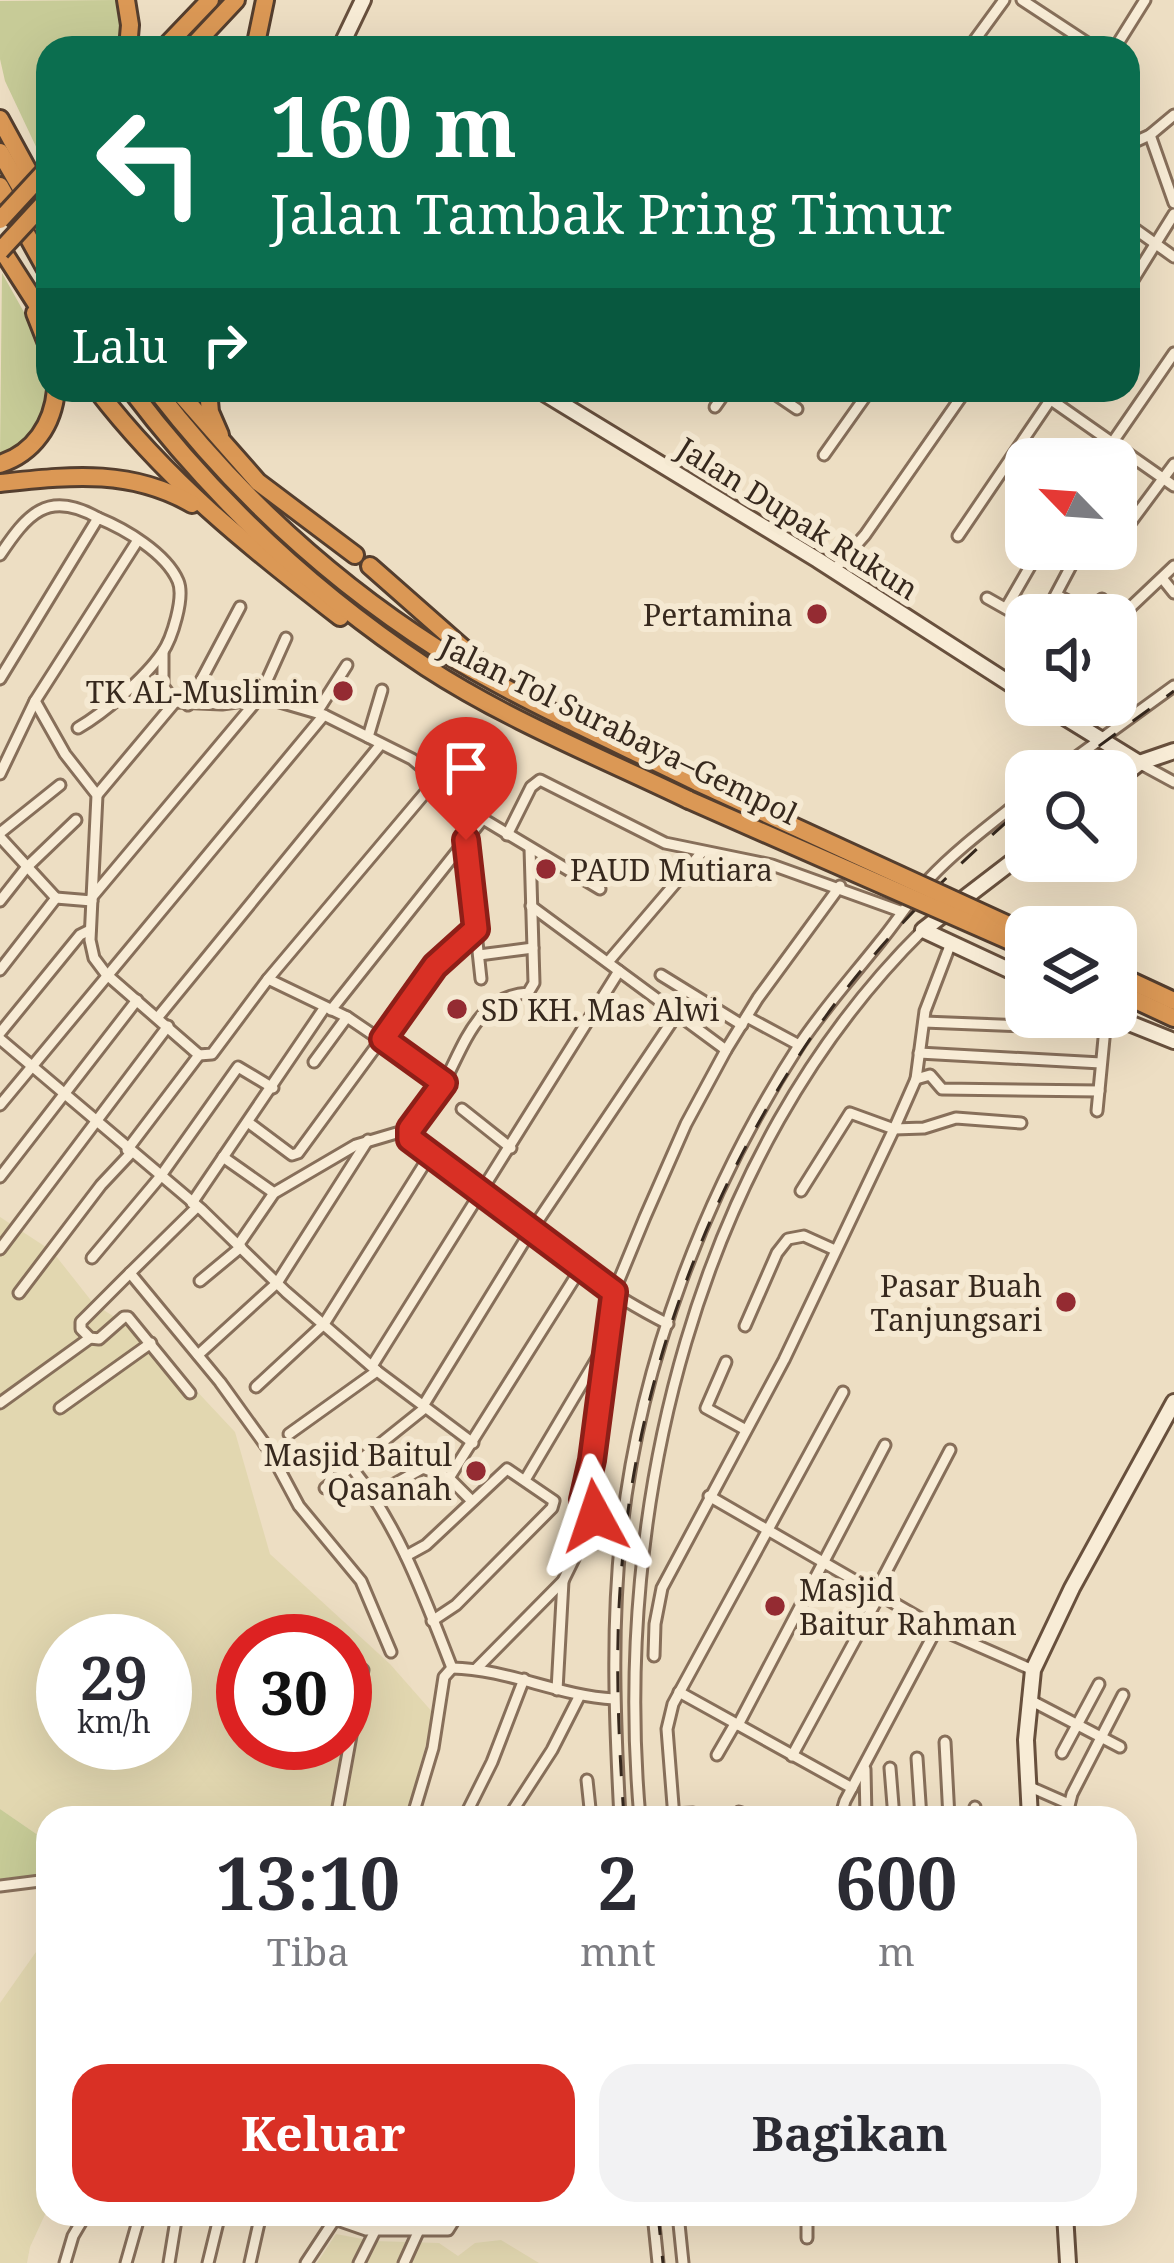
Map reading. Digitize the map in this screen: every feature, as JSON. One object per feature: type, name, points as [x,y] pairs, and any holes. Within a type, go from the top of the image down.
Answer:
[{"type":"highway","points":[[126,0],[129,36]]},
{"type":"highway","points":[[176,36],[210,0]]},
{"type":"highway","points":[[202,36],[236,0]]},
{"type":"highway","points":[[258,36],[265,0]]},
{"type":"highway","points":[[0,119],[36,182]]},
{"type":"highway","points":[[0,152],[36,215]]},
{"type":"highway","points":[[0,220],[36,181]]},
{"type":"highway","points":[[0,186],[36,251]]},
{"type":"highway","points":[[36,214],[0,249],[36,305]]},
{"type":"highway","points":[[28,294],[36,315]]},
{"type":"highway","points":[[0,464],[29,448],[45,429],[53,402]]},
{"type":"highway","points":[[106,402],[138,443],[208,514],[340,617],[428,669]]},
{"type":"highway","name":"Jalan Tol Surabaya–Gempol","points":[[140,402],[221,496],[276,550],[428,669],[689,800],[1005,939]]},
{"type":"highway","name":"Jalan Tol Surabaya–Gempol","points":[[166,402],[235,485],[293,538],[437,648],[511,691],[699,783],[1005,923]]},
{"type":"highway","points":[[187,402],[228,452],[274,495],[355,555]]},
{"type":"highway","points":[[209,402],[228,452]]},
{"type":"highway","points":[[0,483],[91,474],[130,479],[157,487],[208,514]]},
{"type":"highway","points":[[370,566],[511,691]]},
{"type":"highway","points":[[1137,984],[1174,1001]]},
{"type":"highway","points":[[1137,1001],[1174,1018]]},
{"type":"main road","points":[[346,36],[363,0]]},
{"type":"main road","name":"Jalan Dupak Rukun","points":[[559,402],[1005,680]]},
{"type":"main road","points":[[1080,726],[1139,763],[1174,751]]},
{"type":"main road","points":[[1005,867],[923,930],[1005,968]]},
{"type":"main road","points":[[1137,1030],[1174,1041]]},
{"type":"main road","points":[[1029,1806],[1028,1699],[1033,1670],[1072,1588],[1174,1402]]},
{"type":"main road","points":[[1066,2226],[1068,2263]]},
{"type":"street","points":[[981,36],[1004,0]]},
{"type":"street","points":[[1022,0],[1077,36]]},
{"type":"street","points":[[1121,36],[1138,2]]},
{"type":"street","points":[[1140,140],[1174,115]]},
{"type":"street","points":[[1150,135],[1174,203]]},
{"type":"street","points":[[1140,271],[1174,214]]},
{"type":"street","points":[[1140,233],[1174,257]]},
{"type":"street","points":[[1115,438],[1174,353]]},
{"type":"street","points":[[715,406],[718,402]]},
{"type":"street","points":[[787,402],[797,409]]},
{"type":"street","points":[[824,455],[862,402]]},
{"type":"street","points":[[834,570],[865,535],[958,402]]},
{"type":"street","points":[[958,536],[1049,402]]},
{"type":"street","points":[[1062,402],[1106,438]]},
{"type":"street","points":[[1137,460],[1174,486]]},
{"type":"street","points":[[1137,513],[1174,464]]},
{"type":"street","points":[[0,555],[23,520],[40,509],[74,507],[138,540],[180,585],[163,652],[163,686],[175,702],[188,705],[259,698],[321,713],[416,761],[482,820],[600,889]]},
{"type":"street","points":[[0,679],[98,518]]},
{"type":"street","points":[[0,774],[35,701],[138,540]]},
{"type":"street","points":[[1137,601],[1174,566]]},
{"type":"street","points":[[1162,578],[1174,592]]},
{"type":"street","points":[[987,598],[1005,607]]},
{"type":"street","points":[[188,705],[240,607]]},
{"type":"street","points":[[92,899],[259,698],[286,638]]},
{"type":"street","points":[[79,728],[98,716],[163,652]]},
{"type":"street","points":[[0,1106],[321,713],[347,665]]},
{"type":"street","points":[[1084,750],[1174,686]]},
{"type":"street","points":[[368,737],[382,690]]},
{"type":"street","points":[[35,701],[65,754],[97,796]]},
{"type":"street","points":[[175,702],[97,796],[91,952],[106,974],[200,1055],[212,1054],[268,979],[436,780]]},
{"type":"street","points":[[158,1017],[381,744]]},
{"type":"street","points":[[1139,763],[1174,782]]},
{"type":"street","points":[[507,835],[531,787],[540,780],[645,835],[772,865],[900,911]]},
{"type":"street","points":[[60,785],[0,835],[56,898],[92,899]]},
{"type":"street","points":[[619,1806],[614,1699],[622,1532],[644,1404],[668,1324],[724,1181],[800,1045],[900,911],[933,874],[1005,814]]},
{"type":"street","points":[[0,901],[26,868],[76,820]]},
{"type":"street","points":[[190,1393],[126,1316],[99,1339],[90,1338],[81,1322],[195,1205],[328,1009],[482,820]]},
{"type":"street","points":[[466,840],[481,979]]},
{"type":"street","points":[[530,848],[536,973],[531,989],[488,1008],[472,1028],[444,1083],[410,1129],[410,1139],[530,1232],[668,1324]]},
{"type":"street","points":[[608,962],[702,852]]},
{"type":"street","points":[[476,1669],[563,1581],[596,1513],[583,1500],[614,1292],[686,1124],[726,1050],[840,886]]},
{"type":"street","points":[[0,970],[56,898]]},
{"type":"street","points":[[531,906],[726,1050]]},
{"type":"street","points":[[249,1124],[297,1155],[435,966],[476,929]]},
{"type":"street","points":[[90,930],[77,938],[0,1036],[374,1368],[473,1443]]},
{"type":"street","points":[[639,1806],[634,1708],[639,1573],[662,1428],[699,1302],[745,1191],[794,1099],[859,1002],[923,930]]},
{"type":"street","points":[[654,1656],[659,1598],[784,1360],[916,1079],[931,989],[951,943]]},
{"type":"street","points":[[479,955],[533,948]]},
{"type":"street","points":[[289,1434],[374,1368],[619,971]]},
{"type":"street","points":[[661,975],[744,1021],[800,1045]]},
{"type":"street","points":[[268,979],[347,1017],[444,1083]]},
{"type":"street","points":[[0,1177],[137,1000]]},
{"type":"street","points":[[325,1488],[424,1407],[530,1232],[677,1014]]},
{"type":"street","points":[[314,1062],[347,1017]]},
{"type":"street","points":[[924,1022],[1005,1022]]},
{"type":"street","points":[[12,1259],[0,1249],[168,1026]]},
{"type":"street","points":[[1097,1111],[1106,1038]]},
{"type":"street","points":[[919,1053],[1101,1064]]},
{"type":"street","points":[[19,1293],[200,1055]]},
{"type":"street","points":[[92,1258],[160,1177],[238,1067],[273,1088]]},
{"type":"street","points":[[916,1079],[930,1075],[942,1089],[1099,1091]]},
{"type":"street","points":[[462,1109],[511,1148]]},
{"type":"street","points":[[801,1191],[850,1114],[894,1130],[956,1118],[1021,1123]]},
{"type":"street","points":[[200,1281],[240,1246],[274,1193],[368,1139],[410,1129]]},
{"type":"street","points":[[198,1355],[278,1282],[368,1139]]},
{"type":"street","points":[[256,1387],[324,1324],[430,1155]]},
{"type":"street","points":[[224,1157],[274,1193]]},
{"type":"street","points":[[745,1326],[776,1253],[788,1239],[804,1236],[835,1250]]},
{"type":"street","points":[[448,1478],[581,1268]]},
{"type":"street","points":[[130,1273],[261,1438],[299,1506],[361,1581],[391,1652]]},
{"type":"street","points":[[0,1402],[90,1338]]},
{"type":"street","points":[[60,1408],[151,1343]]},
{"type":"street","points":[[525,1480],[605,1345]]},
{"type":"street","points":[[726,1362],[706,1408],[746,1430]]},
{"type":"street","points":[[673,1806],[667,1729],[679,1692],[843,1392]]},
{"type":"street","points":[[717,1755],[885,1445]]},
{"type":"street","points":[[792,1756],[950,1450]]},
{"type":"street","points":[[352,1468],[374,1496],[406,1556],[452,1668]]},
{"type":"street","points":[[374,1496],[423,1468],[448,1478],[472,1501]]},
{"type":"street","points":[[406,1556],[426,1544],[507,1469],[554,1501],[456,1605],[432,1621]]},
{"type":"street","points":[[709,1496],[937,1628],[1033,1670]]},
{"type":"street","points":[[557,1690],[563,1581]]},
{"type":"street","points":[[845,1806],[937,1628]]},
{"type":"street","points":[[452,1668],[524,1679],[579,1697],[614,1699]]},
{"type":"street","points":[[416,1806],[433,1748],[444,1677],[452,1668]]},
{"type":"street","points":[[470,1806],[524,1679]]},
{"type":"street","points":[[1062,1753],[1099,1684]]},
{"type":"street","points":[[679,1692],[852,1788]]},
{"type":"street","points":[[1028,1786],[1069,1804],[1123,1695]]},
{"type":"street","points":[[516,1806],[579,1697]]},
{"type":"street","points":[[1028,1699],[1120,1747]]},
{"type":"street","points":[[945,1742],[948,1806]]},
{"type":"street","points":[[917,1758],[920,1806]]},
{"type":"street","points":[[865,1767],[866,1806]]},
{"type":"street","points":[[890,1768],[893,1806]]},
{"type":"street","points":[[338,1806],[345,1770]]},
{"type":"street","points":[[587,1780],[590,1806]]},
{"type":"street","points":[[0,1886],[36,1882]]},
{"type":"street","points":[[65,2263],[79,2226]]},
{"type":"street","points":[[126,2263],[137,2226]]},
{"type":"street","points":[[169,2263],[176,2226]]},
{"type":"street","points":[[208,2263],[217,2226]]},
{"type":"street","points":[[250,2263],[258,2226]]},
{"type":"street","points":[[306,2263],[330,2226]]},
{"type":"street","points":[[360,2226],[375,2230],[448,2230],[450,2226]]},
{"type":"street","points":[[654,2226],[658,2263]]},
{"type":"street","points":[[679,2226],[683,2263]]},
{"type":"street","points":[[807,2226],[807,2238]]},
{"type":"street","points":[[359,2263],[375,2230]]},
{"type":"street","points":[[404,2263],[419,2230]]},
{"type":"shaded area","points":[[0,1217],[52,1251],[93,1303],[148,1339],[235,1432],[270,1554],[335,1614],[216,1614],[216,1770],[372,1770],[372,1648],[434,1714],[409,1806],[36,1806],[36,1834],[0,1809]]},
{"type":"shaded area","points":[[36,1952],[36,2226],[40,2226],[27,2263],[0,2263],[0,2003]]},
{"type":"shaded area","points":[[336,2234],[373,2241],[439,2243],[458,2256],[475,2243],[501,2240],[539,2263],[317,2263]]},
{"type":"green space","points":[[116,0],[122,36],[36,36],[36,147],[5,81],[0,59],[0,1]]},
{"type":"green space","points":[[2,273],[36,334],[36,402],[47,402],[29,438],[0,454]]},
{"type":"green space","points":[[0,1809],[36,1834],[36,1883],[0,1887]]},
{"type":"railway","points":[[1094,750],[1174,691]]},
{"type":"railway","points":[[623,1806],[618,1686],[623,1554],[647,1412],[690,1272],[750,1139],[826,1016],[920,905],[1005,824]]},
{"type":"railway","points":[[659,2226],[663,2263]]},
{"type":"place","name":"Pertamina","points":[[817,614]]},
{"type":"place","name":"TK AL-Muslimin","points":[[343,691]]},
{"type":"place","name":"PAUD Mutiara","points":[[546,869]]},
{"type":"place","name":"SD KH. Mas Alwi","points":[[457,1009]]},
{"type":"place","name":"Pasar Buah Tanjungsari","points":[[1066,1302]]},
{"type":"place","name":"Masjid Baitul Qasanah","points":[[476,1471]]},
{"type":"place","name":"Masjid Baitur Rahman","points":[[775,1606]]},
{"type":"route","points":[[466,840],[476,929],[435,966],[383,1039],[444,1083],[410,1129],[410,1139],[614,1292],[583,1500],[597,1510],[595,1516]]}]
